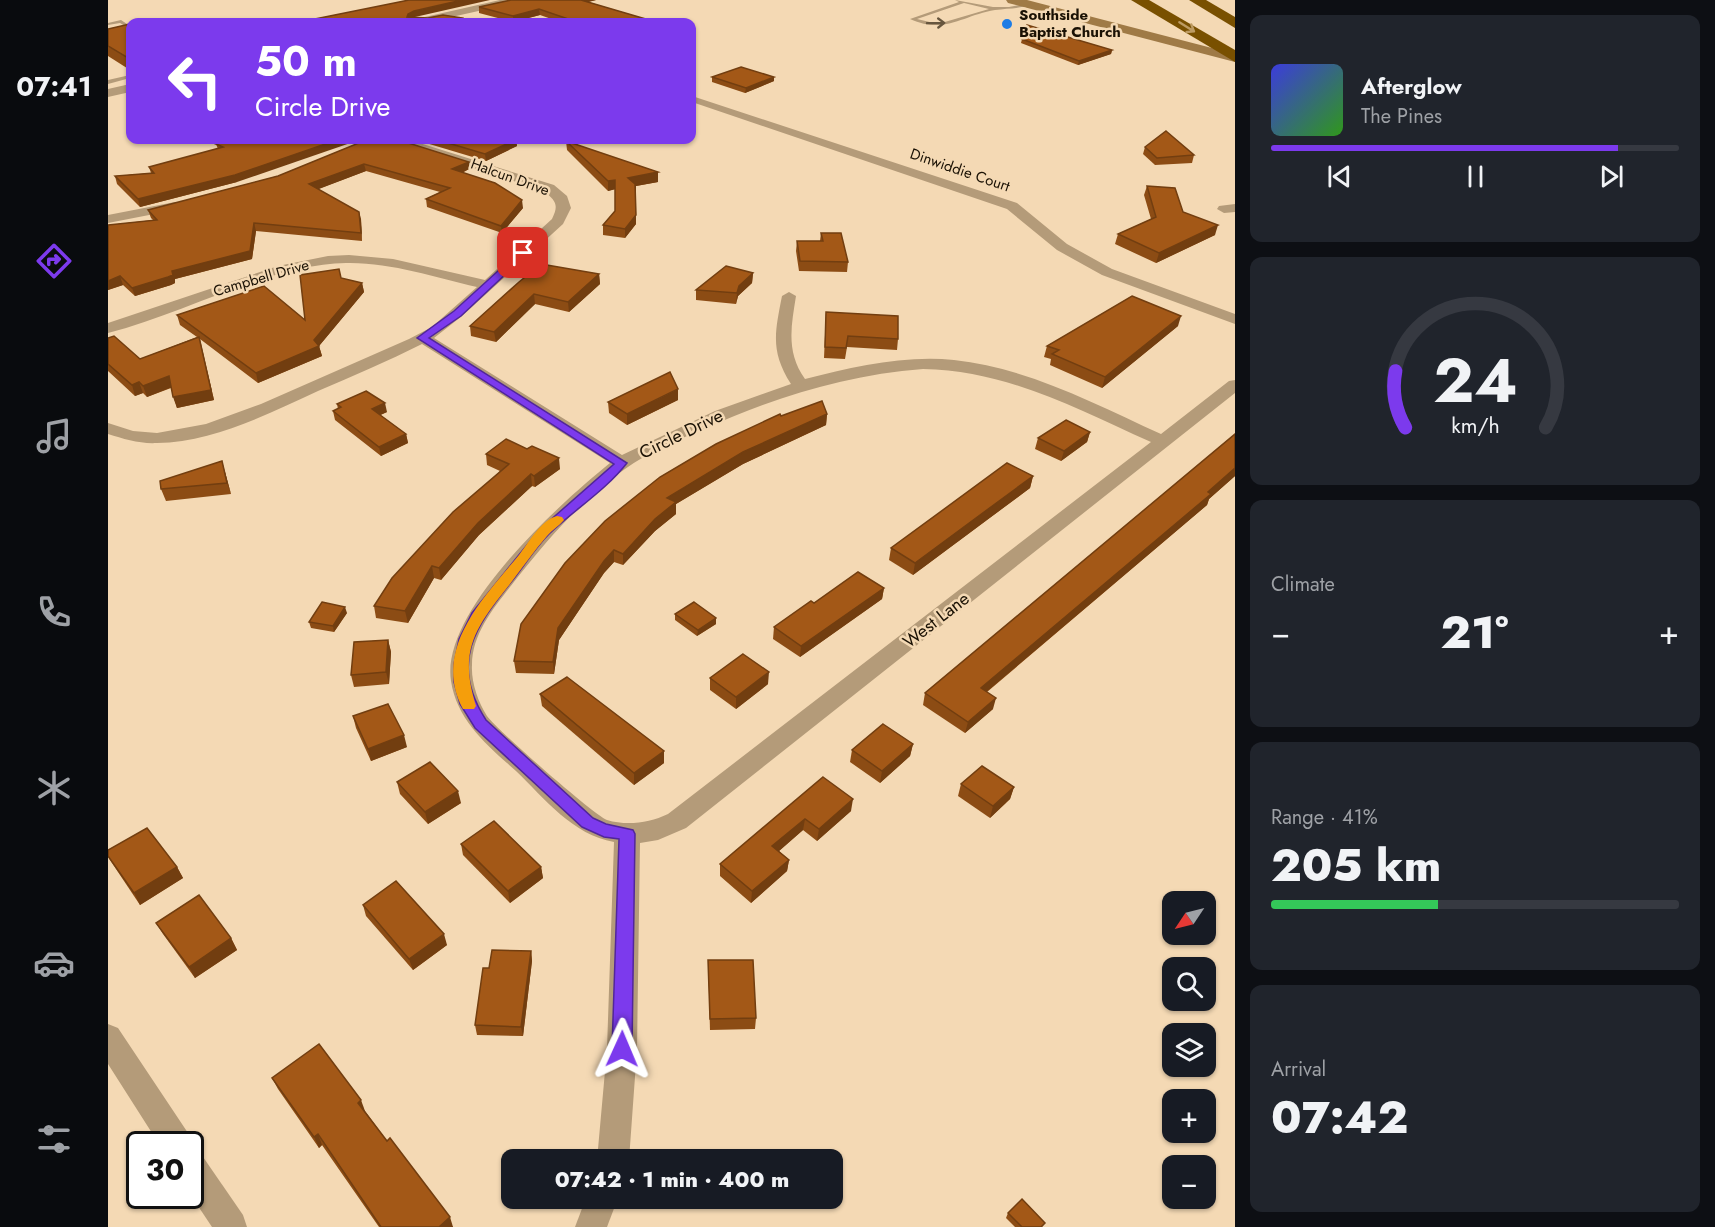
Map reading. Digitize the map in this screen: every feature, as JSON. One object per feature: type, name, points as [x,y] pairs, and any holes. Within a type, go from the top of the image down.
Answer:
[{"type":"highway","points":[[1138,0],[1164,13],[1235,58]]},
{"type":"highway","points":[[1171,0],[1235,41]]},
{"type":"highway","points":[[1196,0],[1235,23]]},
{"type":"main road","points":[[1012,0],[1235,58]]},
{"type":"street","points":[[435,18],[515,0]]},
{"type":"street","points":[[445,16],[451,18]]},
{"type":"street","points":[[108,93],[126,89]]},
{"type":"street","name":"Dinwiddie Court","points":[[696,100],[1012,206],[1062,247],[1107,272],[1235,319]]},
{"type":"street","name":"Halcun Drive","points":[[108,428],[125,434],[145,437],[168,437],[209,429],[275,404],[423,338],[457,314],[558,222],[564,208],[562,200],[549,188],[413,144]]},
{"type":"street","points":[[108,219],[142,214],[189,202]]},
{"type":"street","name":"Campbell Drive","points":[[108,328],[283,269],[328,260],[349,259],[393,263],[488,285]]},
{"type":"street","points":[[789,296],[781,341],[789,370],[800,385]]},
{"type":"street","points":[[423,338],[622,463]]},
{"type":"street","name":"Circle Drive","points":[[627,834],[604,830],[588,823],[480,724],[467,704],[461,682],[461,664],[466,639],[477,616],[536,542],[622,463],[677,434],[753,401],[800,385],[886,368],[923,364],[963,366],[1038,387],[1163,441]]},
{"type":"street","name":"West Lane","points":[[627,834],[658,830],[677,821],[769,752],[1235,386]]},
{"type":"street","points":[[614,1149],[622,1049],[627,834]]},
{"type":"street","points":[[108,1038],[169,1131]]},
{"type":"street","points":[[204,1186],[231,1227]]},
{"type":"street","points":[[591,1227],[598,1209]]},
{"type":"lane","points":[[956,0],[991,10]]},
{"type":"lane","points":[[963,2],[912,19],[938,25],[991,10],[1010,9],[1030,4]]},
{"type":"lane","points":[[108,24],[121,21],[126,25]]},
{"type":"lane","points":[[119,32],[126,30]]},
{"type":"lane","points":[[108,82],[126,78]]},
{"type":"building","points":[[409,0],[462,0],[414,11],[407,17],[428,18],[320,18]]},
{"type":"building","points":[[511,0],[581,0],[642,18],[565,18],[539,9],[513,16],[479,7]]},
{"type":"building","points":[[443,15],[463,18],[428,18]]},
{"type":"building","points":[[126,25],[126,57],[108,46],[108,29]]},
{"type":"building","points":[[1027,25],[1112,50],[1079,61],[1022,39]]},
{"type":"building","points":[[741,67],[774,77],[746,88],[712,77]]},
{"type":"building","points":[[1166,131],[1194,155],[1157,158],[1145,147]]},
{"type":"building","points":[[216,144],[325,144],[235,175],[138,199],[115,176],[154,173],[149,167],[223,147]]},
{"type":"building","points":[[356,144],[412,144],[469,162],[452,169],[495,183],[522,200],[501,226],[426,199],[450,188],[364,164],[309,184],[359,212],[361,233],[254,223],[250,251],[172,271],[173,275],[132,288],[120,276],[108,281],[108,225],[157,220],[148,210],[278,176]]},
{"type":"building","points":[[451,144],[506,144],[485,154]]},
{"type":"building","points":[[569,144],[658,172],[628,178],[635,184],[636,215],[625,229],[603,225],[615,211],[615,180],[608,181]]},
{"type":"building","points":[[1147,186],[1175,188],[1183,212],[1218,225],[1159,253],[1118,234],[1156,217]]},
{"type":"building","points":[[821,233],[841,233],[848,262],[800,261],[797,241],[823,241]]},
{"type":"building","points":[[541,264],[599,274],[568,302],[534,294],[494,332],[470,326],[519,282]]},
{"type":"building","points":[[726,266],[753,273],[739,286],[737,293],[696,290]]},
{"type":"building","points":[[339,269],[341,278],[362,283],[314,340],[319,346],[256,373],[177,315],[264,286],[305,320],[300,275]]},
{"type":"building","points":[[1132,296],[1181,316],[1105,377],[1052,354],[1059,350],[1047,346]]},
{"type":"building","points":[[826,312],[898,316],[898,339],[848,336],[846,348],[825,347]]},
{"type":"building","points":[[114,336],[140,359],[199,337],[211,390],[173,397],[169,376],[143,386],[139,382],[132,385],[108,364],[108,338]]},
{"type":"building","points":[[670,372],[678,389],[627,414],[608,402]]},
{"type":"building","points":[[366,391],[385,403],[372,409],[406,434],[379,447],[333,411],[341,407],[337,404]]},
{"type":"building","points":[[822,401],[827,414],[743,452],[667,498],[676,502],[655,519],[623,554],[614,550],[604,561],[558,628],[553,662],[514,661],[521,624],[565,563],[605,521],[660,477],[716,444],[780,414],[781,416]]},
{"type":"building","points":[[1066,420],[1090,432],[1064,451],[1038,438]]},
{"type":"building","points":[[1235,434],[1235,468],[1208,492],[1211,494],[981,688],[996,698],[968,722],[925,693]]},
{"type":"building","points":[[506,439],[527,449],[532,446],[559,458],[534,476],[531,474],[478,523],[439,568],[432,566],[405,611],[374,606],[392,578],[453,512],[509,464],[486,454]]},
{"type":"building","points":[[222,461],[227,483],[161,489],[160,481]]},
{"type":"building","points":[[1007,463],[1033,476],[915,563],[891,548]]},
{"type":"building","points":[[858,572],[884,588],[801,646],[774,627],[811,601],[814,603]]},
{"type":"building","points":[[322,602],[345,607],[333,626],[309,622]]},
{"type":"building","points":[[694,602],[716,618],[698,630],[675,614]]},
{"type":"building","points":[[388,640],[386,672],[351,675],[354,642]]},
{"type":"building","points":[[743,654],[769,672],[736,697],[710,678]]},
{"type":"building","points":[[567,677],[664,751],[634,773],[540,694]]},
{"type":"building","points":[[388,704],[404,735],[368,749],[353,716]]},
{"type":"building","points":[[883,724],[913,744],[882,771],[852,750]]},
{"type":"building","points":[[430,762],[458,791],[425,812],[397,782]]},
{"type":"building","points":[[982,766],[1014,787],[993,806],[961,784]]},
{"type":"building","points":[[823,777],[853,799],[819,829],[805,819],[772,846],[789,860],[752,891],[720,864]]},
{"type":"building","points":[[494,821],[541,867],[508,891],[461,844]]},
{"type":"building","points":[[147,828],[177,867],[134,893],[108,856],[108,850]]},
{"type":"building","points":[[396,881],[444,934],[409,959],[363,905]]},
{"type":"building","points":[[199,895],[231,938],[189,967],[156,923]]},
{"type":"building","points":[[492,950],[531,951],[521,1027],[475,1025],[483,968],[489,968]]},
{"type":"building","points":[[708,960],[753,960],[756,1018],[710,1019]]},
{"type":"building","points":[[319,1044],[361,1100],[358,1103],[387,1141],[390,1138],[450,1217],[439,1227],[381,1227],[318,1134],[314,1137],[272,1078]]},
{"type":"building","points":[[1022,1199],[1045,1223],[1041,1227],[1022,1227],[1008,1213]]},
{"type":"slow traffic","points":[[468,706],[461,682],[461,664],[466,639],[477,616],[543,532],[557,520]]},
{"type":"place","name":"Southside Baptist Church","points":[[1007,24]]},
{"type":"route","points":[[523,253],[457,314],[423,338],[622,463],[543,532],[477,616],[466,639],[461,664],[461,682],[467,704],[480,724],[557,795],[588,823],[604,830],[627,834],[622,1049]]}]
